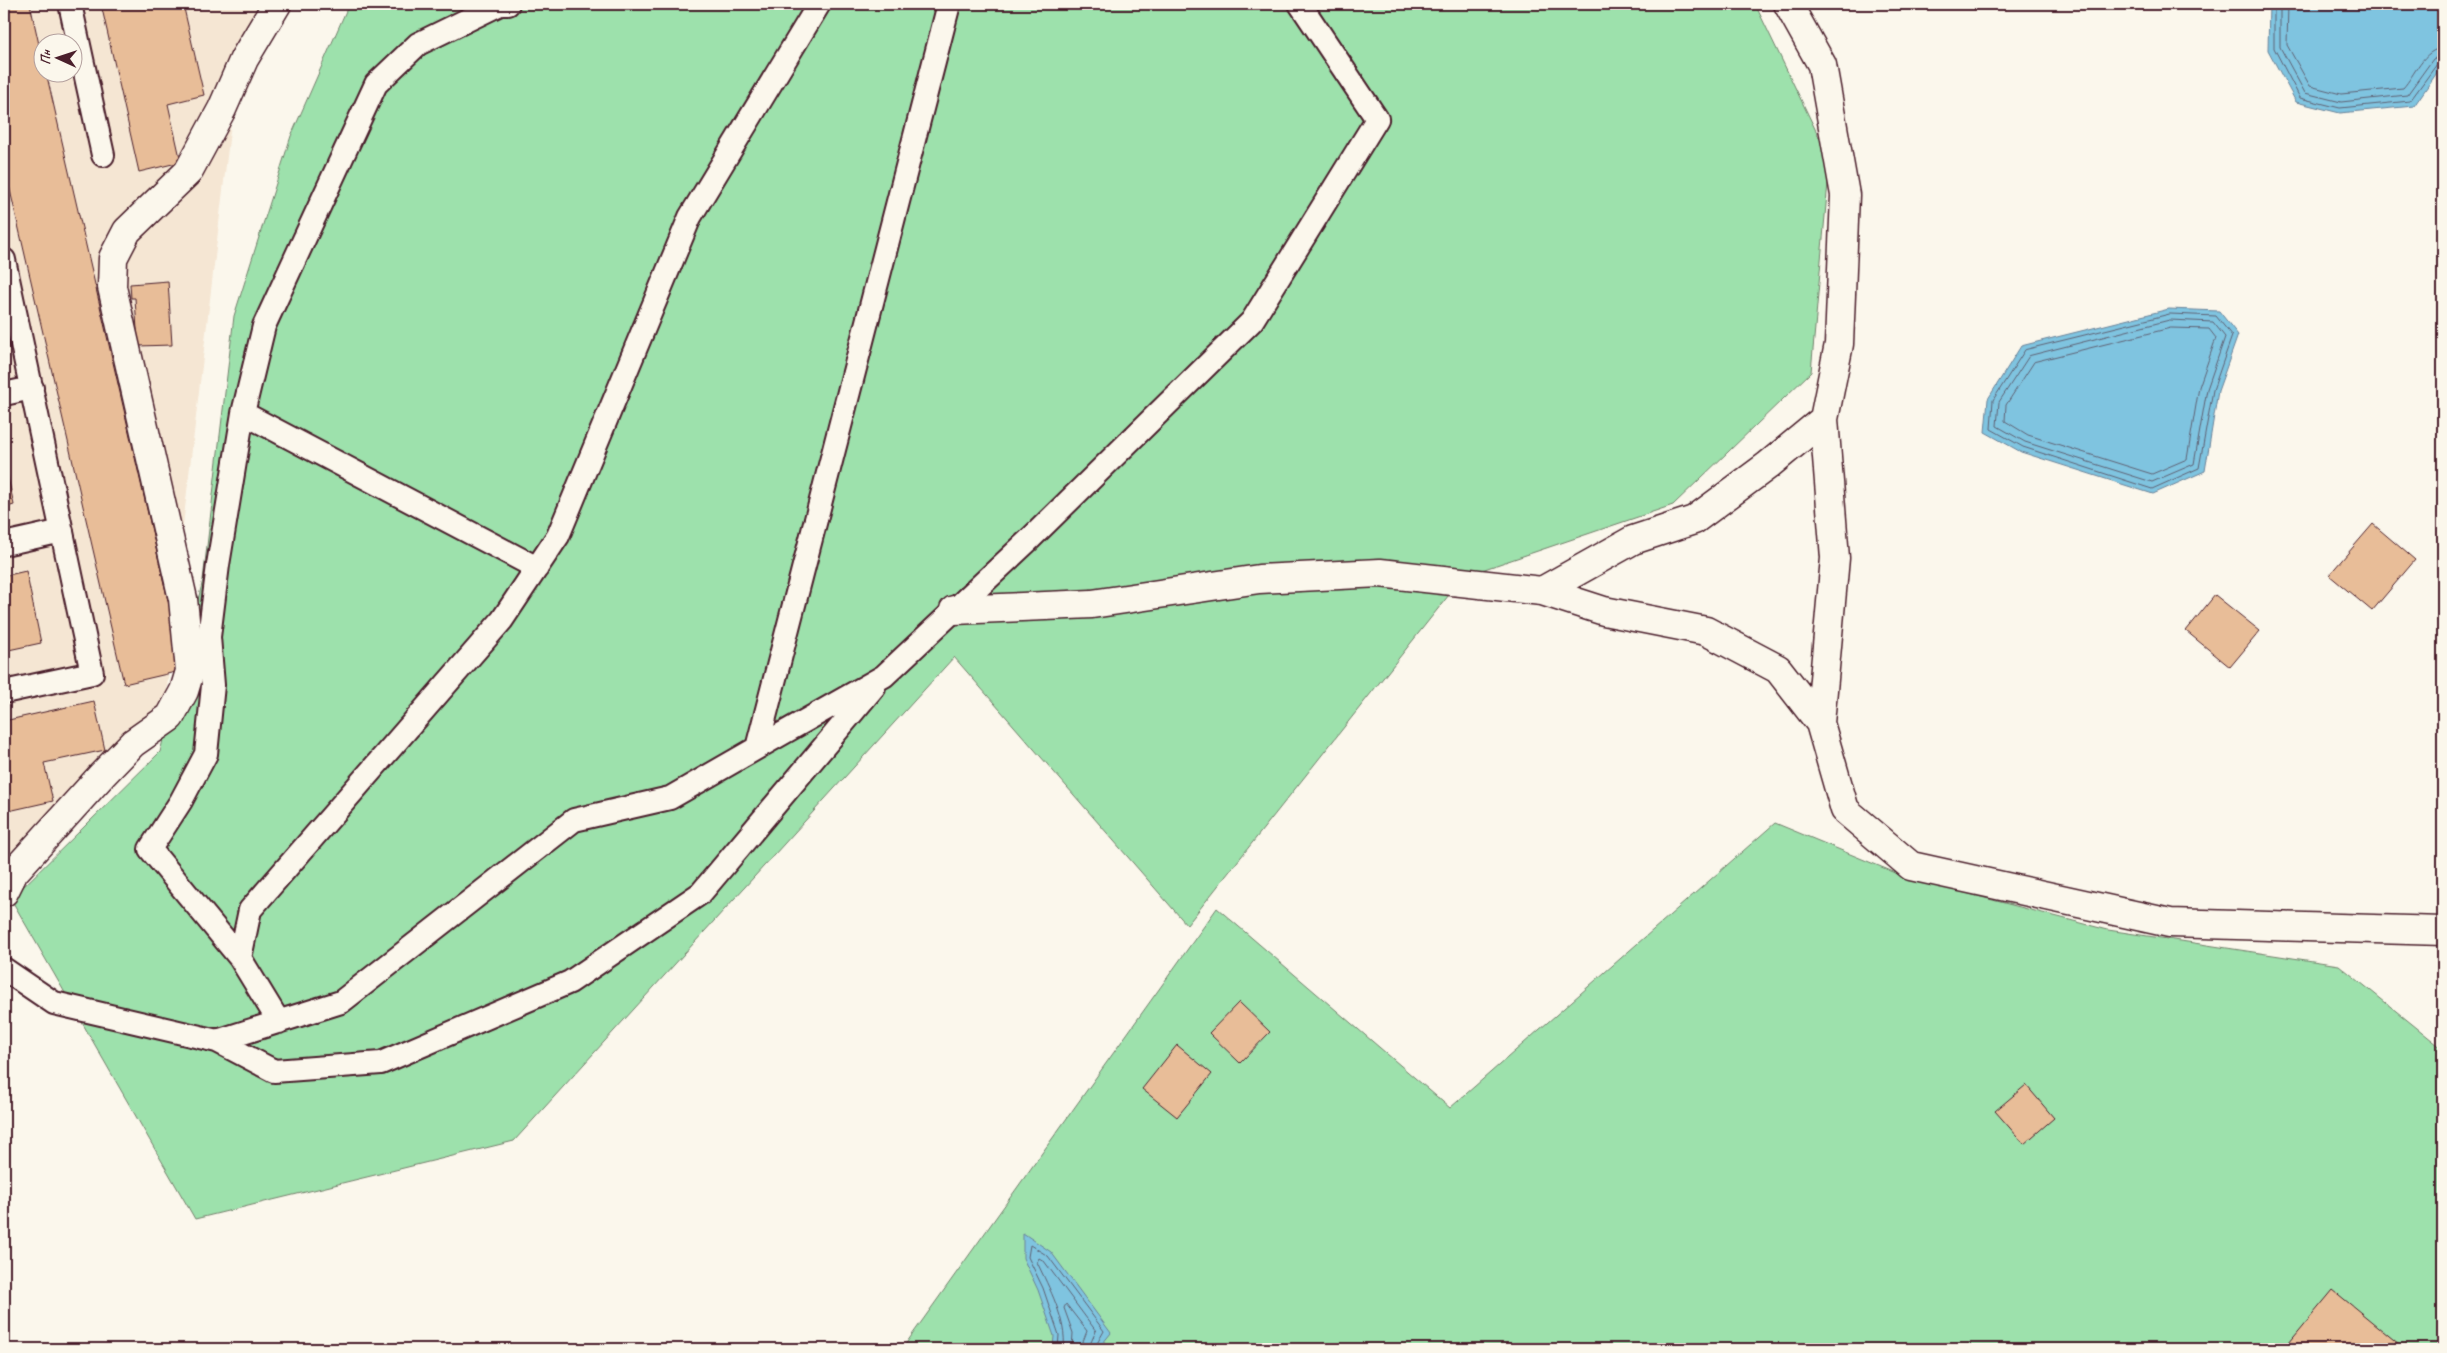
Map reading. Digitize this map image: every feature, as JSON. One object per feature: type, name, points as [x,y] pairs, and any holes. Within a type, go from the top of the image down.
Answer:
[{"type":"street","points":[[7,879],[133,743],[170,717],[184,690],[190,671],[183,599],[112,287],[113,258],[127,231],[188,172],[222,110],[244,59],[277,4]]},
{"type":"street","points":[[1788,4],[1822,65],[1845,195],[1839,344],[1824,419],[1834,558],[1820,723],[1845,810],[1911,866],[2170,923],[2443,931]]},
{"type":"street","points":[[1542,591],[1633,540],[1694,520],[1767,466],[1824,419]]},
{"type":"street","points":[[954,610],[1092,604],[1259,579],[1380,573],[1542,591],[1604,611],[1706,631],[1778,669],[1820,723]]},
{"type":"lane","points":[[70,4],[103,155]]},
{"type":"lane","points":[[279,1022],[240,958],[150,849],[181,801],[206,754],[213,685],[210,637],[218,565],[243,413],[264,326],[376,84],[418,44],[500,4],[508,4]]},
{"type":"lane","points":[[240,958],[250,910],[405,734],[502,620],[558,536],[690,217],[819,4]]},
{"type":"lane","points":[[757,748],[949,4]]},
{"type":"lane","points":[[4,969],[54,1002],[217,1041],[274,1071],[381,1063],[570,982],[700,894],[884,676],[1252,321],[1377,119],[1300,4]]},
{"type":"lane","points":[[4,260],[92,673],[4,692]]},
{"type":"lane","points":[[4,394],[32,388]]},
{"type":"lane","points":[[243,413],[537,568]]},
{"type":"lane","points":[[4,544],[62,531]]},
{"type":"lane","points":[[217,1041],[341,1002],[574,820],[670,798],[884,676]]},
{"type":"shaded area","points":[[4,4],[286,4],[231,123],[173,609],[166,702],[4,883]]},
{"type":"green space","points":[[349,4],[1755,4],[1830,160],[1811,372],[1673,505],[1464,576],[1187,925],[954,657],[514,1141],[195,1219],[11,899],[160,752],[203,580],[234,316],[291,136]]},
{"type":"green space","points":[[1775,823],[1908,878],[2108,930],[2339,965],[2443,1049],[2443,1349],[902,1349],[1217,908],[1450,1108]]},
{"type":"water","points":[[2269,4],[2443,4],[2443,64],[2414,106],[2340,113],[2296,102],[2268,50]]},
{"type":"water","points":[[2169,309],[2219,311],[2238,335],[2218,391],[2205,471],[2153,494],[2021,452],[1985,432],[1988,399],[2021,346]]},
{"type":"water","points":[[1023,1233],[1051,1252],[1111,1333],[1098,1349],[1053,1349],[1054,1336],[1038,1290],[1023,1258]]},
{"type":"building","points":[[4,4],[30,4],[36,32],[32,32],[32,82],[48,82],[184,670],[124,684],[4,164]]},
{"type":"building","points":[[101,4],[183,4],[204,95],[168,104],[181,162],[139,172]]},
{"type":"building","points":[[168,281],[172,345],[138,346],[135,298],[131,298],[130,284]]},
{"type":"building","points":[[4,459],[14,505],[4,508]]},
{"type":"building","points":[[2373,524],[2415,560],[2372,611],[2329,575]]},
{"type":"building","points":[[26,571],[41,643],[4,651],[4,576]]},
{"type":"building","points":[[2215,595],[2260,631],[2230,667],[2186,631]]},
{"type":"building","points":[[94,701],[105,750],[44,763],[53,801],[4,812],[4,721]]},
{"type":"building","points":[[1239,1002],[1270,1032],[1240,1063],[1209,1033]]},
{"type":"building","points":[[1177,1045],[1212,1074],[1177,1117],[1142,1089]]},
{"type":"building","points":[[2026,1085],[2054,1118],[2024,1144],[1995,1111]]},
{"type":"building","points":[[2333,1290],[2405,1349],[2284,1349]]}]
